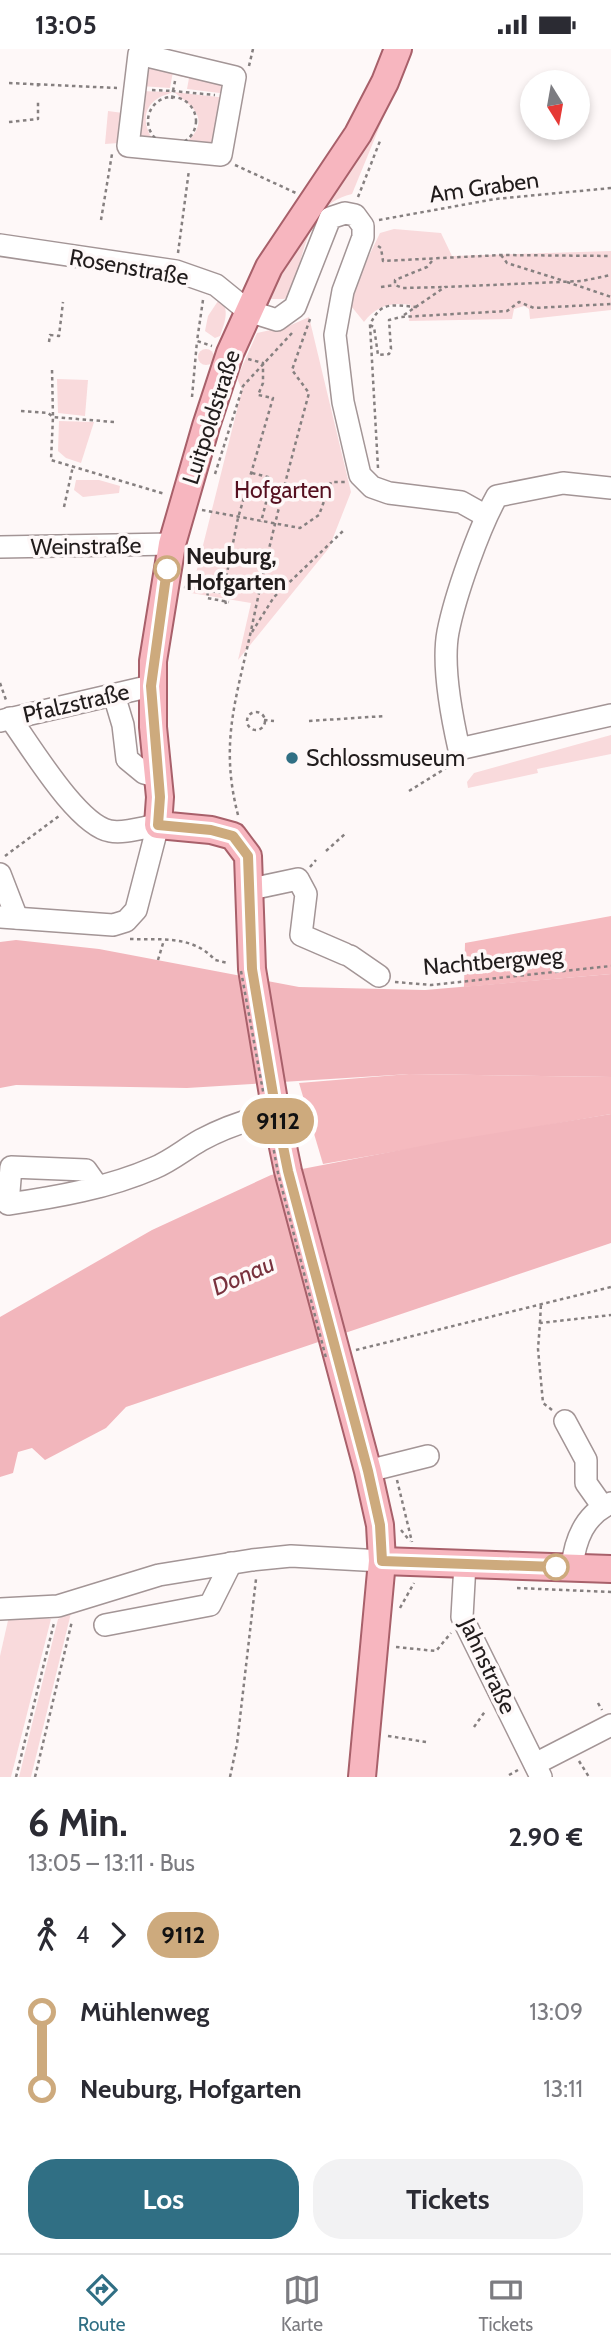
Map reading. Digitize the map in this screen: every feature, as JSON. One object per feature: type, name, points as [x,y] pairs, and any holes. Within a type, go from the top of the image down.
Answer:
[{"type":"main road","name":"Luitpoldstraße","points":[[158,825],[158,777],[151,686],[164,584],[172,544],[230,353],[269,267],[358,134],[385,82],[397,49]]},
{"type":"main road","points":[[158,825],[211,830],[233,836],[244,847],[251,868],[251,889],[238,965],[271,1114],[337,1355],[381,1468],[382,1561],[362,1777]]},
{"type":"main road","points":[[382,1561],[466,1563],[563,1583],[611,1569]]},
{"type":"street","points":[[139,54],[235,77],[221,155],[128,146],[135,89],[139,54]]},
{"type":"street","points":[[248,311],[277,320],[287,315],[295,307],[330,218],[359,225],[335,335],[343,401],[360,481],[389,493],[461,502],[486,516]]},
{"type":"street","name":"Rosenstraße","points":[[0,245],[176,271],[216,285],[248,311]]},
{"type":"street","points":[[611,488],[563,483],[497,496],[486,516],[448,634],[450,709],[459,749],[611,715]]},
{"type":"street","name":"Weinstraße","points":[[0,547],[172,544]]},
{"type":"street","name":"Pfalzstraße","points":[[5,720],[151,686]]},
{"type":"street","points":[[114,695],[124,726],[127,759],[144,773],[158,777]]},
{"type":"street","points":[[0,874],[8,918],[113,925],[126,921],[136,910],[158,825],[112,832],[94,825],[74,805],[5,720]]},
{"type":"street","points":[[251,889],[298,879],[306,894],[301,935],[347,955],[379,975]]},
{"type":"street","points":[[98,1187],[86,1170],[11,1167],[4,1204],[98,1187],[155,1168],[199,1141],[241,1121],[271,1114]]},
{"type":"street","points":[[563,1583],[576,1538],[588,1520],[607,1505],[586,1483],[586,1459],[565,1422]]},
{"type":"street","points":[[381,1468],[428,1456]]},
{"type":"street","points":[[0,1609],[67,1604],[151,1576],[231,1563],[291,1556],[382,1561]]},
{"type":"street","points":[[105,1625],[210,1605],[231,1563]]},
{"type":"street","name":"Jahnstraße","points":[[466,1563],[463,1620],[538,1770],[611,1725]]},
{"type":"path","points":[[172,98],[179,64]]},
{"type":"path","points":[[9,83],[173,91]]},
{"type":"path","points":[[38,83],[38,90]]},
{"type":"path","points":[[172,98],[191,106],[196,121],[185,141],[170,145],[156,139],[148,119],[158,101],[172,98]]},
{"type":"path","points":[[9,123],[38,119],[38,101]]},
{"type":"path","points":[[381,137],[359,225],[381,248],[383,261],[501,255],[611,256]]},
{"type":"path","points":[[101,220],[112,153],[128,146]]},
{"type":"path","points":[[176,271],[190,152]]},
{"type":"path","points":[[221,155],[313,202]]},
{"type":"path","name":"Am Graben","points":[[359,225],[495,199],[611,188]]},
{"type":"path","points":[[501,255],[507,263],[611,297]]},
{"type":"path","points":[[395,285],[395,280],[427,267],[433,259]]},
{"type":"path","points":[[381,286],[445,287],[564,281],[611,275]]},
{"type":"path","points":[[401,317],[445,287]]},
{"type":"path","points":[[49,342],[50,335],[59,336],[63,302]]},
{"type":"path","points":[[370,325],[374,327],[378,355],[389,354],[389,320],[401,317],[507,311],[519,302],[534,308],[611,304]]},
{"type":"path","points":[[52,369],[51,460],[166,494],[184,506],[300,528],[319,515],[331,482],[360,481],[378,469],[370,325],[376,312],[384,306],[419,307]]},
{"type":"path","points":[[238,818],[229,775],[229,730],[273,524],[309,393],[292,370],[311,317]]},
{"type":"path","points":[[212,485],[243,386],[287,340],[297,324]]},
{"type":"path","points":[[208,591],[207,598],[228,603],[223,593],[238,518],[273,398],[258,395],[263,383],[263,363]]},
{"type":"path","points":[[20,411],[48,412],[53,417],[114,422]]},
{"type":"path","points":[[64,507],[73,465]]},
{"type":"path","points":[[251,473],[268,477],[271,483],[261,522]]},
{"type":"path","points":[[250,635],[274,597],[343,531]]},
{"type":"path","points":[[164,584],[223,593]]},
{"type":"path","points":[[264,720],[262,728],[255,730],[250,728],[247,720],[251,713],[258,712],[264,720],[274,721]]},
{"type":"path","points":[[309,721],[385,716]]},
{"type":"path","points":[[409,790],[452,765],[459,749]]},
{"type":"path","points":[[0,860],[74,805]]},
{"type":"path","points":[[326,851],[346,833]]},
{"type":"path","points":[[159,960],[164,939]]},
{"type":"path","points":[[136,940],[188,942],[207,950],[215,960],[238,965],[271,1114],[337,1355],[611,1287]]},
{"type":"path","name":"Nachtbergweg","points":[[379,975],[400,984],[431,985],[611,965]]},
{"type":"path","points":[[541,1303],[538,1349],[543,1402],[565,1422]]},
{"type":"path","points":[[540,1323],[611,1315]]},
{"type":"path","points":[[381,1468],[413,1545]]},
{"type":"path","points":[[230,1777],[237,1744],[258,1560]]},
{"type":"path","points":[[16,1777],[67,1604]]},
{"type":"path","points":[[36,1777],[67,1604]]},
{"type":"path","points":[[393,1647],[436,1651],[463,1620]]},
{"type":"path","points":[[367,1732],[426,1742]]},
{"type":"green space","points":[[144,60],[174,66],[170,88],[140,86]]},
{"type":"green space","points":[[179,68],[231,80],[228,94],[187,89],[189,78],[178,76]]},
{"type":"green space","points":[[139,91],[172,92],[152,103],[146,113],[146,125],[154,141],[132,144]]},
{"type":"green space","points":[[174,92],[227,98],[217,152],[186,143],[194,134],[199,120],[192,108]]},
{"type":"green space","points":[[384,107],[386,111],[352,194],[325,208],[309,233],[291,294],[284,299],[271,299],[272,285]]},
{"type":"green space","points":[[108,111],[123,113],[119,143],[105,144]]},
{"type":"green space","points":[[394,229],[441,233],[452,256],[611,251],[611,310],[530,319],[529,309],[524,306],[514,309],[512,319],[409,321],[411,305],[397,304],[384,306],[364,322],[347,301],[380,233]]},
{"type":"green space","points":[[220,298],[226,316],[220,336],[215,338],[205,331],[208,316]]},
{"type":"green space","name":"Hofgarten","points":[[309,317],[351,492],[329,548],[238,660],[251,603],[191,593],[242,390],[237,378],[257,333],[289,326]]},
{"type":"green space","points":[[203,349],[209,349],[214,357],[212,363],[203,365],[198,360],[198,354]]},
{"type":"green space","points":[[57,379],[88,380],[85,416],[58,413]]},
{"type":"green space","points":[[59,421],[94,422],[81,463],[66,458],[58,451]]},
{"type":"green space","points":[[76,480],[99,480],[120,486],[119,493],[83,497],[74,490]]},
{"type":"green space","points":[[611,735],[611,754],[537,769],[538,773],[468,788],[467,782],[474,773]]},
{"type":"green space","points":[[71,1613],[31,1777],[19,1777],[58,1619]]},
{"type":"green space","points":[[9,1616],[51,1619],[11,1777],[0,1777],[0,1656]]},
{"type":"shaded area","points":[[611,916],[611,974],[464,987],[465,943]]},
{"type":"shaded area","points":[[409,1074],[611,1077],[611,1114],[323,1164],[299,1083]]},
{"type":"water","points":[[16,940],[99,949],[299,987],[425,990],[611,974],[611,1077],[410,1074],[187,1088],[16,1085],[0,1088],[0,942]]},
{"type":"water","name":"Donau","points":[[611,1114],[611,1243],[126,1407],[106,1428],[45,1460],[32,1448],[18,1452],[13,1473],[0,1477],[0,1317],[152,1230],[271,1175],[447,1141]]},
{"type":"bus line","name":"9112","points":[[167,569],[151,686],[160,797],[158,825],[211,830],[233,836],[244,847],[248,856],[251,868],[252,969],[276,1112],[288,1171],[368,1471],[380,1525],[382,1561],[556,1567]]},
{"type":"place","name":"Neuburg, Hofgarten","points":[[167,569]]},
{"type":"place","name":"Schlossmuseum","points":[[292,758]]}]
